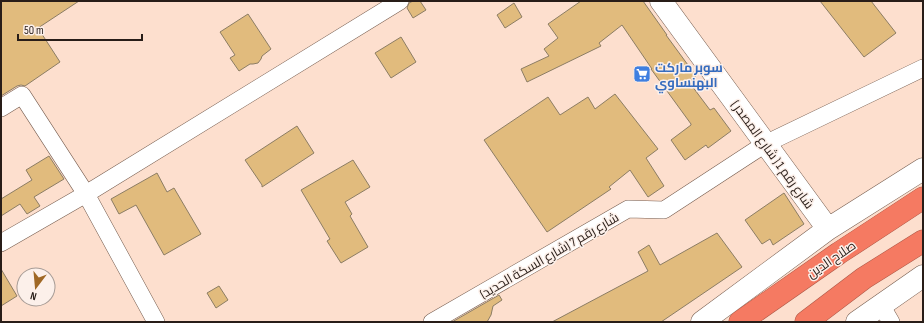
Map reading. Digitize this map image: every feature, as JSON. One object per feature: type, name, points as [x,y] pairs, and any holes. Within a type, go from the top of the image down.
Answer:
[{"type":"highway","name":"صلاح الدين","points":[[740,322],[839,253],[923,198]]},
{"type":"highway","points":[[806,322],[864,278],[923,241]]},
{"type":"street","points":[[1,243],[86,194],[400,1]]},
{"type":"street","name":"شارع رقم 1 ( شارع المصدر )","points":[[661,1],[828,229]]},
{"type":"street","name":"شارع رقم 7 (شارع السكة الحديد)","points":[[432,322],[628,210],[664,210],[765,144],[923,68]]},
{"type":"street","points":[[1,108],[22,95],[86,194],[156,322]]},
{"type":"street","points":[[702,322],[828,229],[923,169]]},
{"type":"street","points":[[857,322],[886,313],[923,276]]},
{"type":"building","points":[[1,1],[79,1],[38,28],[60,62],[25,86],[17,86],[1,96]]},
{"type":"building","points":[[413,1],[420,1],[426,10],[413,18],[407,8],[409,3]]},
{"type":"building","points":[[581,1],[643,1],[696,76],[689,82],[710,110],[714,108],[731,131],[708,148],[706,145],[685,160],[671,140],[691,124],[651,69],[622,25],[599,43],[601,46],[527,82],[521,69],[549,56],[544,49],[558,38],[548,24]]},
{"type":"building","points":[[820,1],[871,1],[896,33],[864,57]]},
{"type":"building","points":[[514,3],[522,17],[505,28],[497,15]]},
{"type":"building","points":[[248,14],[271,49],[262,56],[258,63],[250,64],[239,71],[230,58],[235,55],[220,32]]},
{"type":"building","points":[[401,37],[416,62],[391,78],[375,53]]},
{"type":"building","points":[[615,94],[658,149],[646,158],[664,186],[648,197],[630,170],[609,187],[611,189],[547,232],[484,140],[548,97],[560,115],[588,97],[595,109]]},
{"type":"building","points":[[297,126],[314,153],[262,187],[245,160]]},
{"type":"building","points":[[49,156],[64,179],[34,197],[40,206],[27,214],[20,204],[1,216],[1,199],[32,180],[26,170]]},
{"type":"building","points":[[353,160],[370,187],[345,202],[352,214],[350,216],[368,247],[341,263],[327,241],[330,239],[301,190]]},
{"type":"building","points":[[157,173],[167,192],[174,188],[201,234],[164,255],[136,205],[119,214],[111,199]]},
{"type":"building","points":[[784,193],[804,224],[773,245],[770,239],[762,244],[745,220]]},
{"type":"building","points":[[717,233],[742,267],[661,322],[552,322],[648,271],[638,252],[649,245],[660,265]]},
{"type":"building","points":[[1,269],[16,297],[1,306]]},
{"type":"building","points":[[219,286],[228,300],[216,308],[207,293]]},
{"type":"building","points":[[499,295],[502,300],[493,306],[491,315],[487,322],[452,322]]},
{"type":"place","name":"سوبر ماركت البهنساوي","points":[[642,74]]}]
